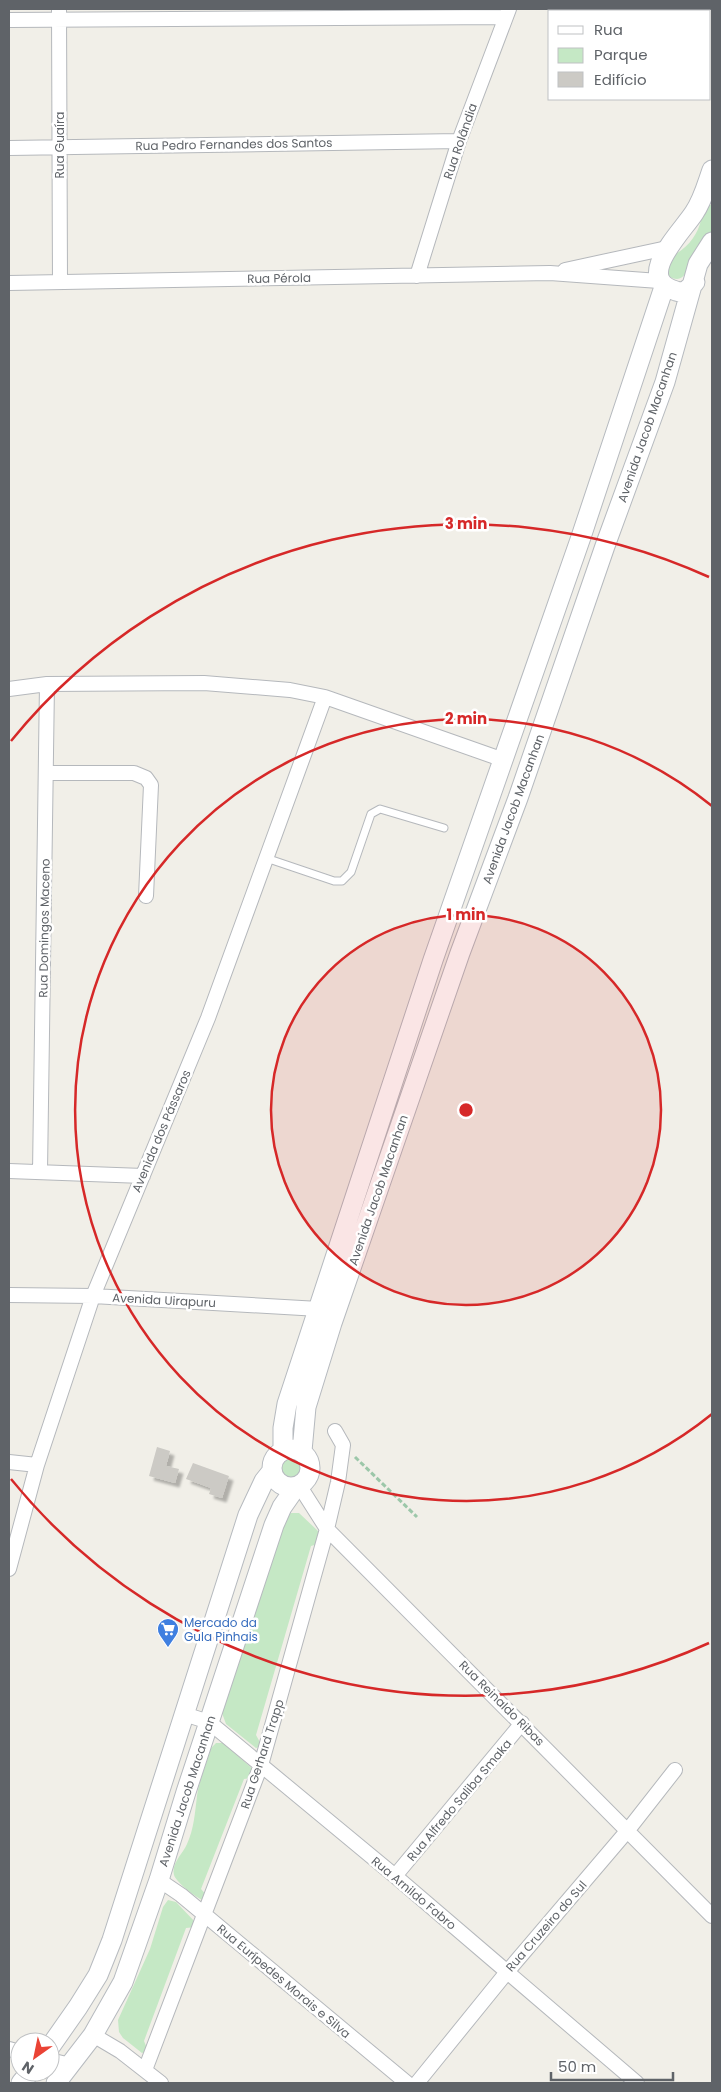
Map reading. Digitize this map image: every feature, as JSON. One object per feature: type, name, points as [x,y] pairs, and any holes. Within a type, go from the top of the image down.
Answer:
[{"type":"main road","name":"Avenida Jacob Macanhan","points":[[283,1450],[283,1428],[288,1404],[432,960],[504,760],[624,412],[661,284],[659,265],[667,248],[685,227],[708,193],[712,170]]},
{"type":"main road","name":"Avenida Jacob Macanhan","points":[[302,1451],[306,1408],[332,1323],[460,952],[518,798],[605,546],[665,382],[702,256],[712,242]]},
{"type":"main road","points":[[661,284],[679,292],[687,291],[694,282]]},
{"type":"main road","points":[[296,1448],[302,1451],[310,1461],[311,1468],[307,1480],[298,1486],[284,1486],[274,1477],[272,1471],[274,1459],[283,1450],[296,1448]]},
{"type":"main road","name":"Avenida Jacob Macanhan","points":[[60,2033],[98,1975],[134,1873],[248,1515],[264,1482],[272,1471]]},
{"type":"main road","name":"Avenida Jacob Macanhan","points":[[56,2083],[93,2035],[123,1982],[159,1880],[274,1525],[282,1507],[298,1486]]},
{"type":"street","points":[[9,20],[59,14],[507,13]]},
{"type":"street","name":"Rua Rolândia","points":[[418,276],[459,141],[507,13]]},
{"type":"street","name":"Rua Guaíra","points":[[59,14],[60,282]]},
{"type":"street","name":"Rua Pedro Fernandes dos Santos","points":[[9,148],[459,141]]},
{"type":"street","name":"Rua Pérola","points":[[550,273],[667,248]]},
{"type":"street","name":"Rua Pérola","points":[[9,283],[550,273],[661,284]]},
{"type":"street","points":[[9,689],[47,684],[204,683],[290,690],[325,697],[504,760]]},
{"type":"street","name":"Rua Domingos Maceno","points":[[40,1172],[47,684]]},
{"type":"street","name":"Avenida dos Pássaros","points":[[9,1569],[37,1465],[93,1296],[208,1018],[325,697]]},
{"type":"street","points":[[47,773],[134,773],[146,778],[151,785],[146,896]]},
{"type":"street","points":[[9,1171],[143,1176]]},
{"type":"street","name":"Avenida Uirapuru","points":[[9,1295],[93,1296],[320,1309]]},
{"type":"street","points":[[335,1431],[343,1445]]},
{"type":"street","name":"Rua Gerhard Trapp","points":[[145,2070],[261,1765],[328,1529],[338,1482],[343,1445]]},
{"type":"street","points":[[9,1462],[37,1465]]},
{"type":"street","name":"Rua Reinaldo Ribas","points":[[298,1486],[328,1529],[712,1916]]},
{"type":"street","name":"Rua Arnildo Fabro","points":[[184,1714],[209,1722],[395,1876],[637,2083]]},
{"type":"street","name":"Rua Alfredo Saliba Smaka","points":[[395,1876],[522,1723]]},
{"type":"street","name":"Rua Cruzeiro do Sul","points":[[417,2083],[507,1972],[628,1830],[675,1770]]},
{"type":"street","name":"Rua Eurípedes Morais e Silva","points":[[159,1880],[181,1894],[407,2083]]},
{"type":"street","points":[[93,2035],[107,2042],[161,2083]]},
{"type":"street","points":[[60,2062],[70,2065]]},
{"type":"lane","points":[[266,858],[334,881],[342,881],[351,872],[371,814],[380,809],[444,828]]},
{"type":"path","points":[[343,1445],[417,1518]]},
{"type":"green space","points":[[709,205],[712,205],[712,231],[697,246],[686,273],[679,279],[668,276],[670,257],[680,251],[692,239],[698,229],[704,211]]},
{"type":"green space","points":[[291,1452],[297,1453],[302,1457],[306,1462],[306,1474],[302,1479],[297,1483],[291,1484],[285,1483],[280,1479],[276,1474],[275,1468],[276,1462],[280,1457],[285,1453]]},
{"type":"green space","points":[[291,1513],[299,1513],[321,1536],[318,1544],[311,1546],[256,1735],[262,1746],[256,1748],[226,1724],[222,1713],[278,1534]]},
{"type":"green space","points":[[216,1743],[223,1743],[254,1770],[252,1778],[244,1779],[201,1889],[208,1897],[203,1900],[182,1885],[176,1878],[174,1866],[189,1838],[194,1820],[199,1784],[211,1748]]},
{"type":"green space","points":[[168,1900],[176,1902],[196,1923],[196,1927],[186,1928],[144,2041],[148,2051],[142,2053],[123,2038],[119,2032],[118,2020],[150,1949],[163,1907]]},
{"type":"building","points":[[157,1447],[170,1451],[166,1466],[179,1469],[175,1483],[149,1476]]},
{"type":"building","points":[[193,1463],[229,1476],[222,1498],[209,1494],[211,1488],[186,1479]]},
{"type":"place","name":"Mercado da Gula Pinhais","points":[[168,1648]]}]
